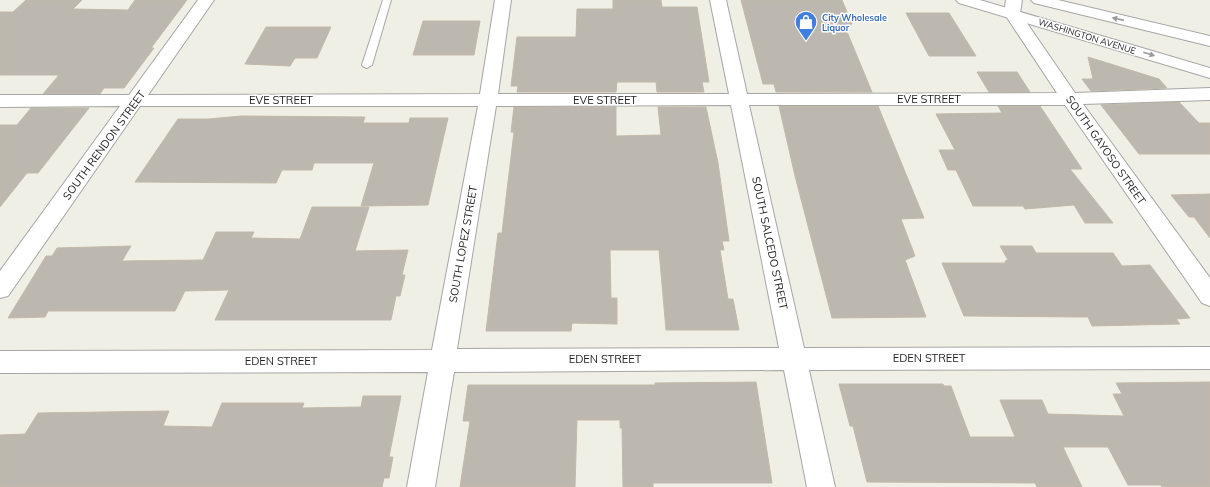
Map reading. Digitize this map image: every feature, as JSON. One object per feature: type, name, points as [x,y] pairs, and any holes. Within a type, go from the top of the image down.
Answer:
[{"type":"street","name":"SOUTH RENDON STREET","points":[[0,289],[206,0]]},
{"type":"street","name":"SOUTH LOPEZ STREET","points":[[421,487],[488,100],[503,0]]},
{"type":"street","name":"SOUTH SALCEDO STREET","points":[[718,0],[821,487]]},
{"type":"street","name":"WASHINGTON AVENUE","points":[[964,0],[1013,6],[1210,72]]},
{"type":"street","name":"WASHINGTON AVENUE","points":[[1039,0],[1210,41]]},
{"type":"street","name":"SOUTH GAYOSO STREET","points":[[1013,6],[1070,99],[1210,296]]},
{"type":"street","name":"EVE STREET","points":[[0,101],[1070,99],[1210,94]]},
{"type":"street","name":"EDEN STREET","points":[[0,362],[1210,358]]},
{"type":"lane","points":[[367,65],[387,0]]},
{"type":"building","points":[[26,0],[82,0],[73,9],[128,10],[135,0],[187,0],[151,48],[154,48],[124,88],[104,88],[100,94],[43,94],[59,75],[0,75],[0,12],[13,12]]},
{"type":"building","points":[[613,0],[661,0],[662,7],[697,7],[709,82],[702,82],[704,92],[657,92],[656,82],[617,82],[616,92],[517,92],[518,86],[511,86],[517,37],[576,37],[577,9],[613,9]]},
{"type":"building","name":"City Wholesale Liquor","points":[[741,0],[842,0],[852,24],[845,27],[872,92],[776,92],[774,84],[763,84]]},
{"type":"building","points":[[906,13],[949,13],[976,56],[929,56]]},
{"type":"building","points":[[423,21],[480,21],[474,55],[413,55]]},
{"type":"building","points":[[266,27],[331,27],[317,58],[295,58],[290,66],[245,64]]},
{"type":"building","points":[[1088,57],[1159,79],[1167,88],[1091,91],[1082,79],[1093,79]]},
{"type":"building","points":[[977,72],[1017,72],[1030,92],[989,92]]},
{"type":"building","points":[[1179,102],[1199,123],[1210,123],[1210,154],[1139,154],[1101,105]]},
{"type":"building","points":[[779,106],[878,106],[924,218],[901,219],[915,256],[905,260],[926,317],[832,318],[795,176]]},
{"type":"building","points":[[998,106],[1040,106],[1082,169],[1070,169],[1113,223],[1085,223],[1074,205],[1025,209],[1023,206],[973,206],[956,170],[948,170],[939,150],[955,150],[936,114],[1002,113]]},
{"type":"building","points":[[514,107],[616,107],[616,136],[661,135],[658,107],[706,107],[718,163],[729,241],[722,241],[724,250],[720,250],[728,299],[733,299],[739,330],[666,330],[659,250],[610,250],[611,298],[617,298],[617,324],[572,323],[571,331],[486,331],[498,233],[502,233],[514,132],[511,132]]},
{"type":"building","points":[[31,108],[89,108],[38,173],[27,173],[0,207],[0,125],[17,125]]},
{"type":"building","points":[[241,116],[365,117],[363,123],[409,123],[410,118],[448,118],[428,205],[361,206],[374,163],[314,163],[312,170],[282,170],[276,183],[135,182],[178,119],[208,119]]},
{"type":"building","points":[[1210,194],[1210,238],[1194,217],[1189,217],[1171,195]]},
{"type":"building","points":[[312,207],[369,207],[355,251],[408,250],[402,275],[405,275],[400,296],[396,296],[391,320],[215,320],[229,290],[185,291],[175,311],[48,311],[45,317],[8,318],[46,256],[52,256],[57,248],[131,246],[122,261],[203,260],[216,232],[254,232],[251,238],[300,239]]},
{"type":"building","points":[[1000,246],[1032,246],[1036,253],[1113,253],[1122,266],[1150,265],[1190,318],[1176,319],[1180,324],[1092,326],[1088,317],[964,316],[942,263],[1006,263],[1005,261],[1008,260]]},
{"type":"building","points":[[756,382],[772,483],[653,483],[653,487],[623,487],[622,428],[620,428],[620,420],[577,420],[575,487],[460,487],[470,421],[463,421],[468,385],[655,385],[655,383]]},
{"type":"building","points":[[1210,382],[1210,487],[1128,485],[1108,447],[1063,447],[1082,487],[1037,487],[1035,483],[867,482],[853,426],[850,426],[839,384],[943,384],[944,386],[951,386],[970,437],[1015,437],[1000,400],[1042,400],[1048,414],[1124,416],[1113,394],[1122,394],[1116,383]]},
{"type":"building","points":[[363,396],[401,396],[389,457],[393,457],[389,478],[384,478],[382,487],[0,487],[0,435],[25,434],[38,413],[169,411],[163,426],[212,427],[222,403],[304,403],[302,408],[361,407]]},
{"type":"place","name":"City Wholesale Liquor","points":[[806,42]]}]
